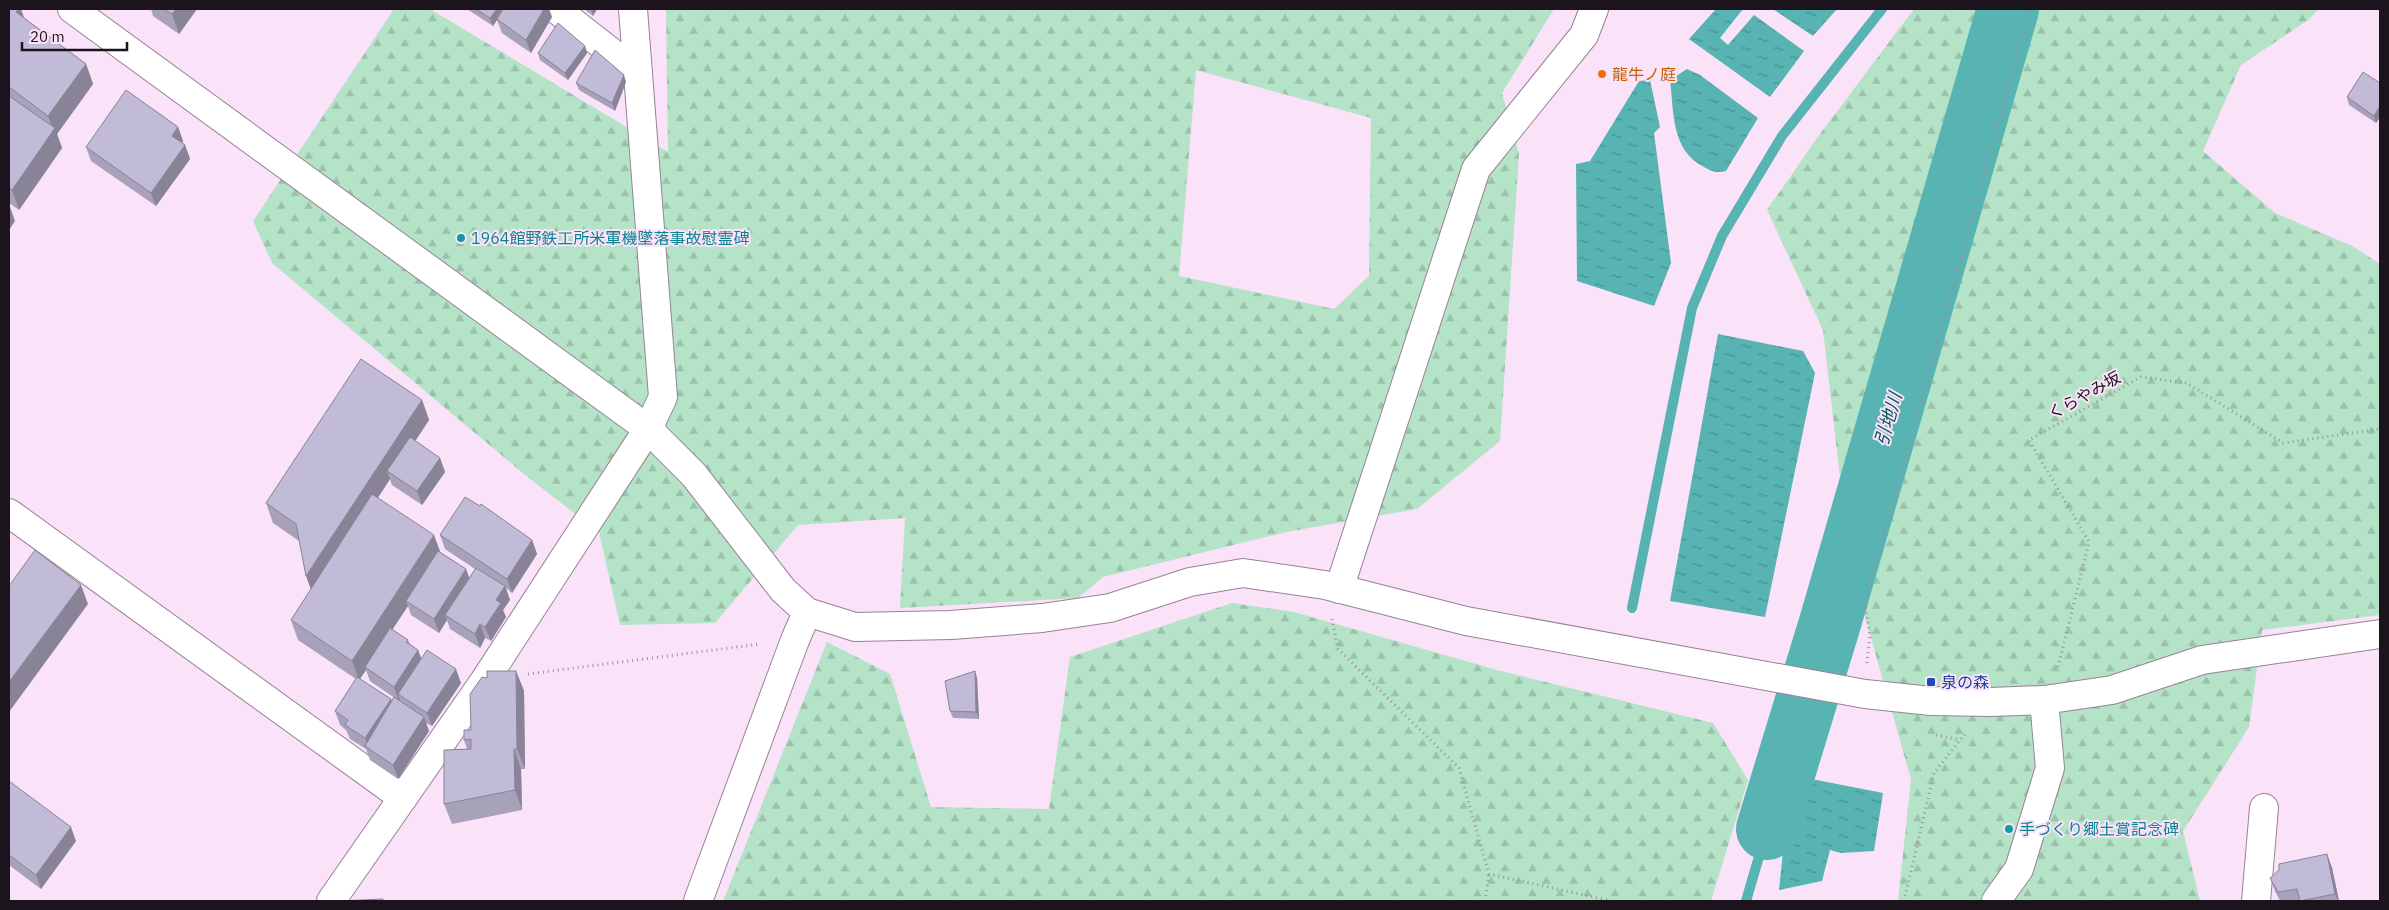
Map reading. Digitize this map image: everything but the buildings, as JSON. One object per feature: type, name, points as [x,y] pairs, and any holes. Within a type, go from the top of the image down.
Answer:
[{"type":"street","points":[[72,9],[648,429],[694,475],[783,590],[808,612],[855,627],[951,625],[1042,618],[1110,608],[1190,582],[1243,573],[1332,587],[1466,621],[1840,690],[1931,701],[1991,702],[2044,700],[2112,690],[2202,660],[2380,634]]},
{"type":"street","points":[[556,9],[638,73]]},
{"type":"street","points":[[331,901],[485,680],[648,429],[662,397],[633,9]]},
{"type":"street","points":[[1332,587],[1476,169],[1584,35],[1594,9]]},
{"type":"street","points":[[9,513],[403,798]]},
{"type":"street","points":[[698,901],[795,640],[808,612]]},
{"type":"street","points":[[1996,901],[2019,869],[2041,803],[2050,768],[2044,700]]},
{"type":"street","points":[[2256,901],[2264,808]]},
{"type":"path","points":[[1866,669],[1870,635],[1865,603],[2030,9]]},
{"type":"path","name":"くらやみ坂","points":[[2058,666],[2089,542],[2029,440],[2141,377],[2186,383],[2283,443],[2380,428]]},
{"type":"path","points":[[1332,587],[1338,649],[1459,768],[1488,874],[1485,901]]},
{"type":"path","points":[[485,680],[795,640]]},
{"type":"path","points":[[1904,901],[1934,773],[1991,702]]},
{"type":"path","points":[[1488,874],[1611,901]]},
{"type":"green space","points":[[394,9],[430,9],[668,152],[666,9],[1554,9],[1502,93],[1519,154],[1500,441],[1417,509],[1286,532],[1103,577],[1078,598],[900,608],[905,518],[798,525],[715,623],[620,625],[599,532],[530,479],[272,263],[253,221]],"holes":[[[1196,70],[1371,118],[1369,276],[1334,309],[1179,276]]]},
{"type":"green space","points":[[1914,9],[2319,9],[2308,20],[2241,65],[2203,151],[2275,213],[2352,246],[2380,264],[2380,615],[2262,630],[2249,727],[2183,831],[2200,901],[1898,901],[1911,779],[1850,564],[1823,330],[1767,210],[1817,138]]},
{"type":"green space","points":[[1232,603],[1294,612],[1497,670],[1713,723],[1748,780],[1711,901],[723,901],[827,642],[890,674],[931,807],[1049,809],[1070,657]]},
{"type":"water","points":[[1716,9],[1743,9],[1720,38],[1728,45],[1754,15],[1804,51],[1770,97],[1689,39]]},
{"type":"water","points":[[1773,9],[1837,9],[1813,36]]},
{"type":"water","points":[[1687,69],[1700,75],[1758,118],[1726,171],[1715,172],[1693,160],[1685,151],[1680,141],[1674,118],[1670,80]]},
{"type":"water","points":[[1650,80],[1660,127],[1654,133],[1671,263],[1654,306],[1577,281],[1576,164],[1590,161],[1639,81]]},
{"type":"water","points":[[1718,334],[1803,351],[1815,373],[1765,617],[1670,601]]},
{"type":"water","points":[[1791,775],[1883,793],[1874,851],[1841,853],[1830,850],[1822,881],[1779,890]]},
{"type":"waterway","points":[[1632,608],[1692,308],[1722,236],[1782,136],[1882,9]]},
{"type":"waterway","name":"引地川","points":[[1767,829],[1830,623],[2008,9]]},
{"type":"waterway","points":[[1746,901],[1767,829],[1798,839]]},
{"type":"place","name":"龍牛ノ庭","points":[[1602,74]]},
{"type":"place","name":"1964館野鉄工所米軍機墜落事故慰霊碑","points":[[461,238]]},
{"type":"place","name":"泉の森","points":[[1931,682]]},
{"type":"place","name":"手づくり郷土賞記念碑","points":[[2009,829]]}]
